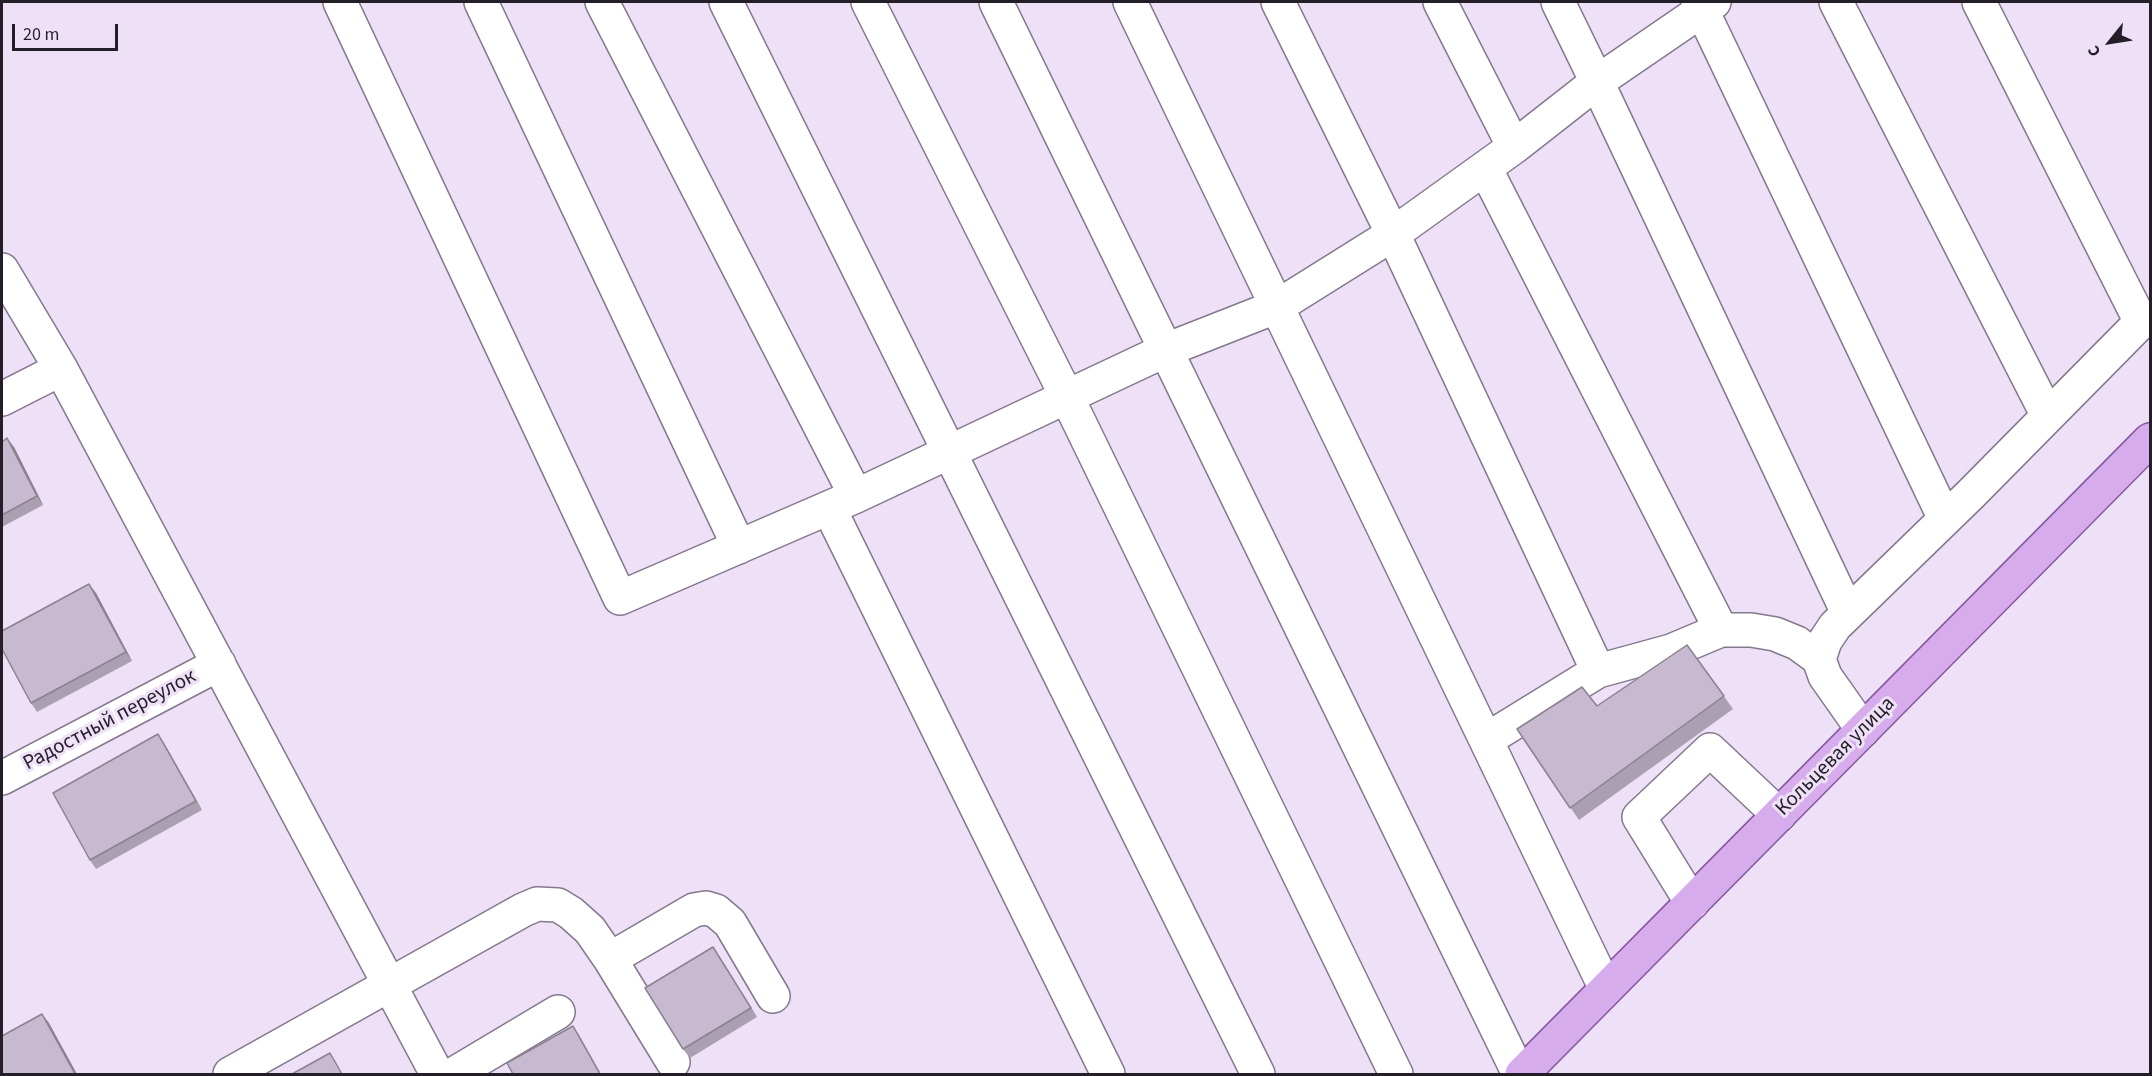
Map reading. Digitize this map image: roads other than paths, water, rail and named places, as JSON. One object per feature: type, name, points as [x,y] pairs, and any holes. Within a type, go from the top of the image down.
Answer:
[{"type":"main road","name":"Кольцевая улица","points":[[1520,1074],[2151,440]]},
{"type":"street","points":[[340,2],[620,598],[843,502],[1166,350],[1278,306],[1393,234],[1705,4],[1945,519]]},
{"type":"street","points":[[481,2],[739,547]]},
{"type":"street","points":[[602,2],[843,502],[1108,1074]]},
{"type":"street","points":[[726,2],[1258,1074]]},
{"type":"street","points":[[868,2],[1067,397],[1396,1074]]},
{"type":"street","points":[[996,2],[1520,1074]]},
{"type":"street","points":[[1130,2],[1606,989]]},
{"type":"street","points":[[1278,2],[1393,234],[1598,671]]},
{"type":"street","points":[[1440,2],[1514,147]]},
{"type":"street","points":[[1558,2],[1848,614]]},
{"type":"street","points":[[1836,2],[2048,416]]},
{"type":"street","points":[[1819,659],[1825,641],[1835,626],[2141,322],[1979,2]]},
{"type":"street","points":[[1485,168],[1721,630]]},
{"type":"street","points":[[2,270],[61,369],[437,1074]]},
{"type":"street","points":[[2,399],[61,369]]},
{"type":"street","points":[[1486,740],[1598,671],[1671,651],[1721,630],[1751,630],[1775,634],[1797,643],[1819,659],[1825,676],[1863,730]]},
{"type":"street","name":"Радостный переулок","points":[[2,778],[219,664]]},
{"type":"street","points":[[1692,903],[1639,817],[1710,750],[1779,815]]},
{"type":"street","points":[[230,1074],[537,904],[558,905],[590,930],[673,1062]]},
{"type":"street","points":[[610,959],[694,910],[705,908],[716,911],[730,923],[773,996]]},
{"type":"street","points":[[454,1074],[558,1012]]}]
